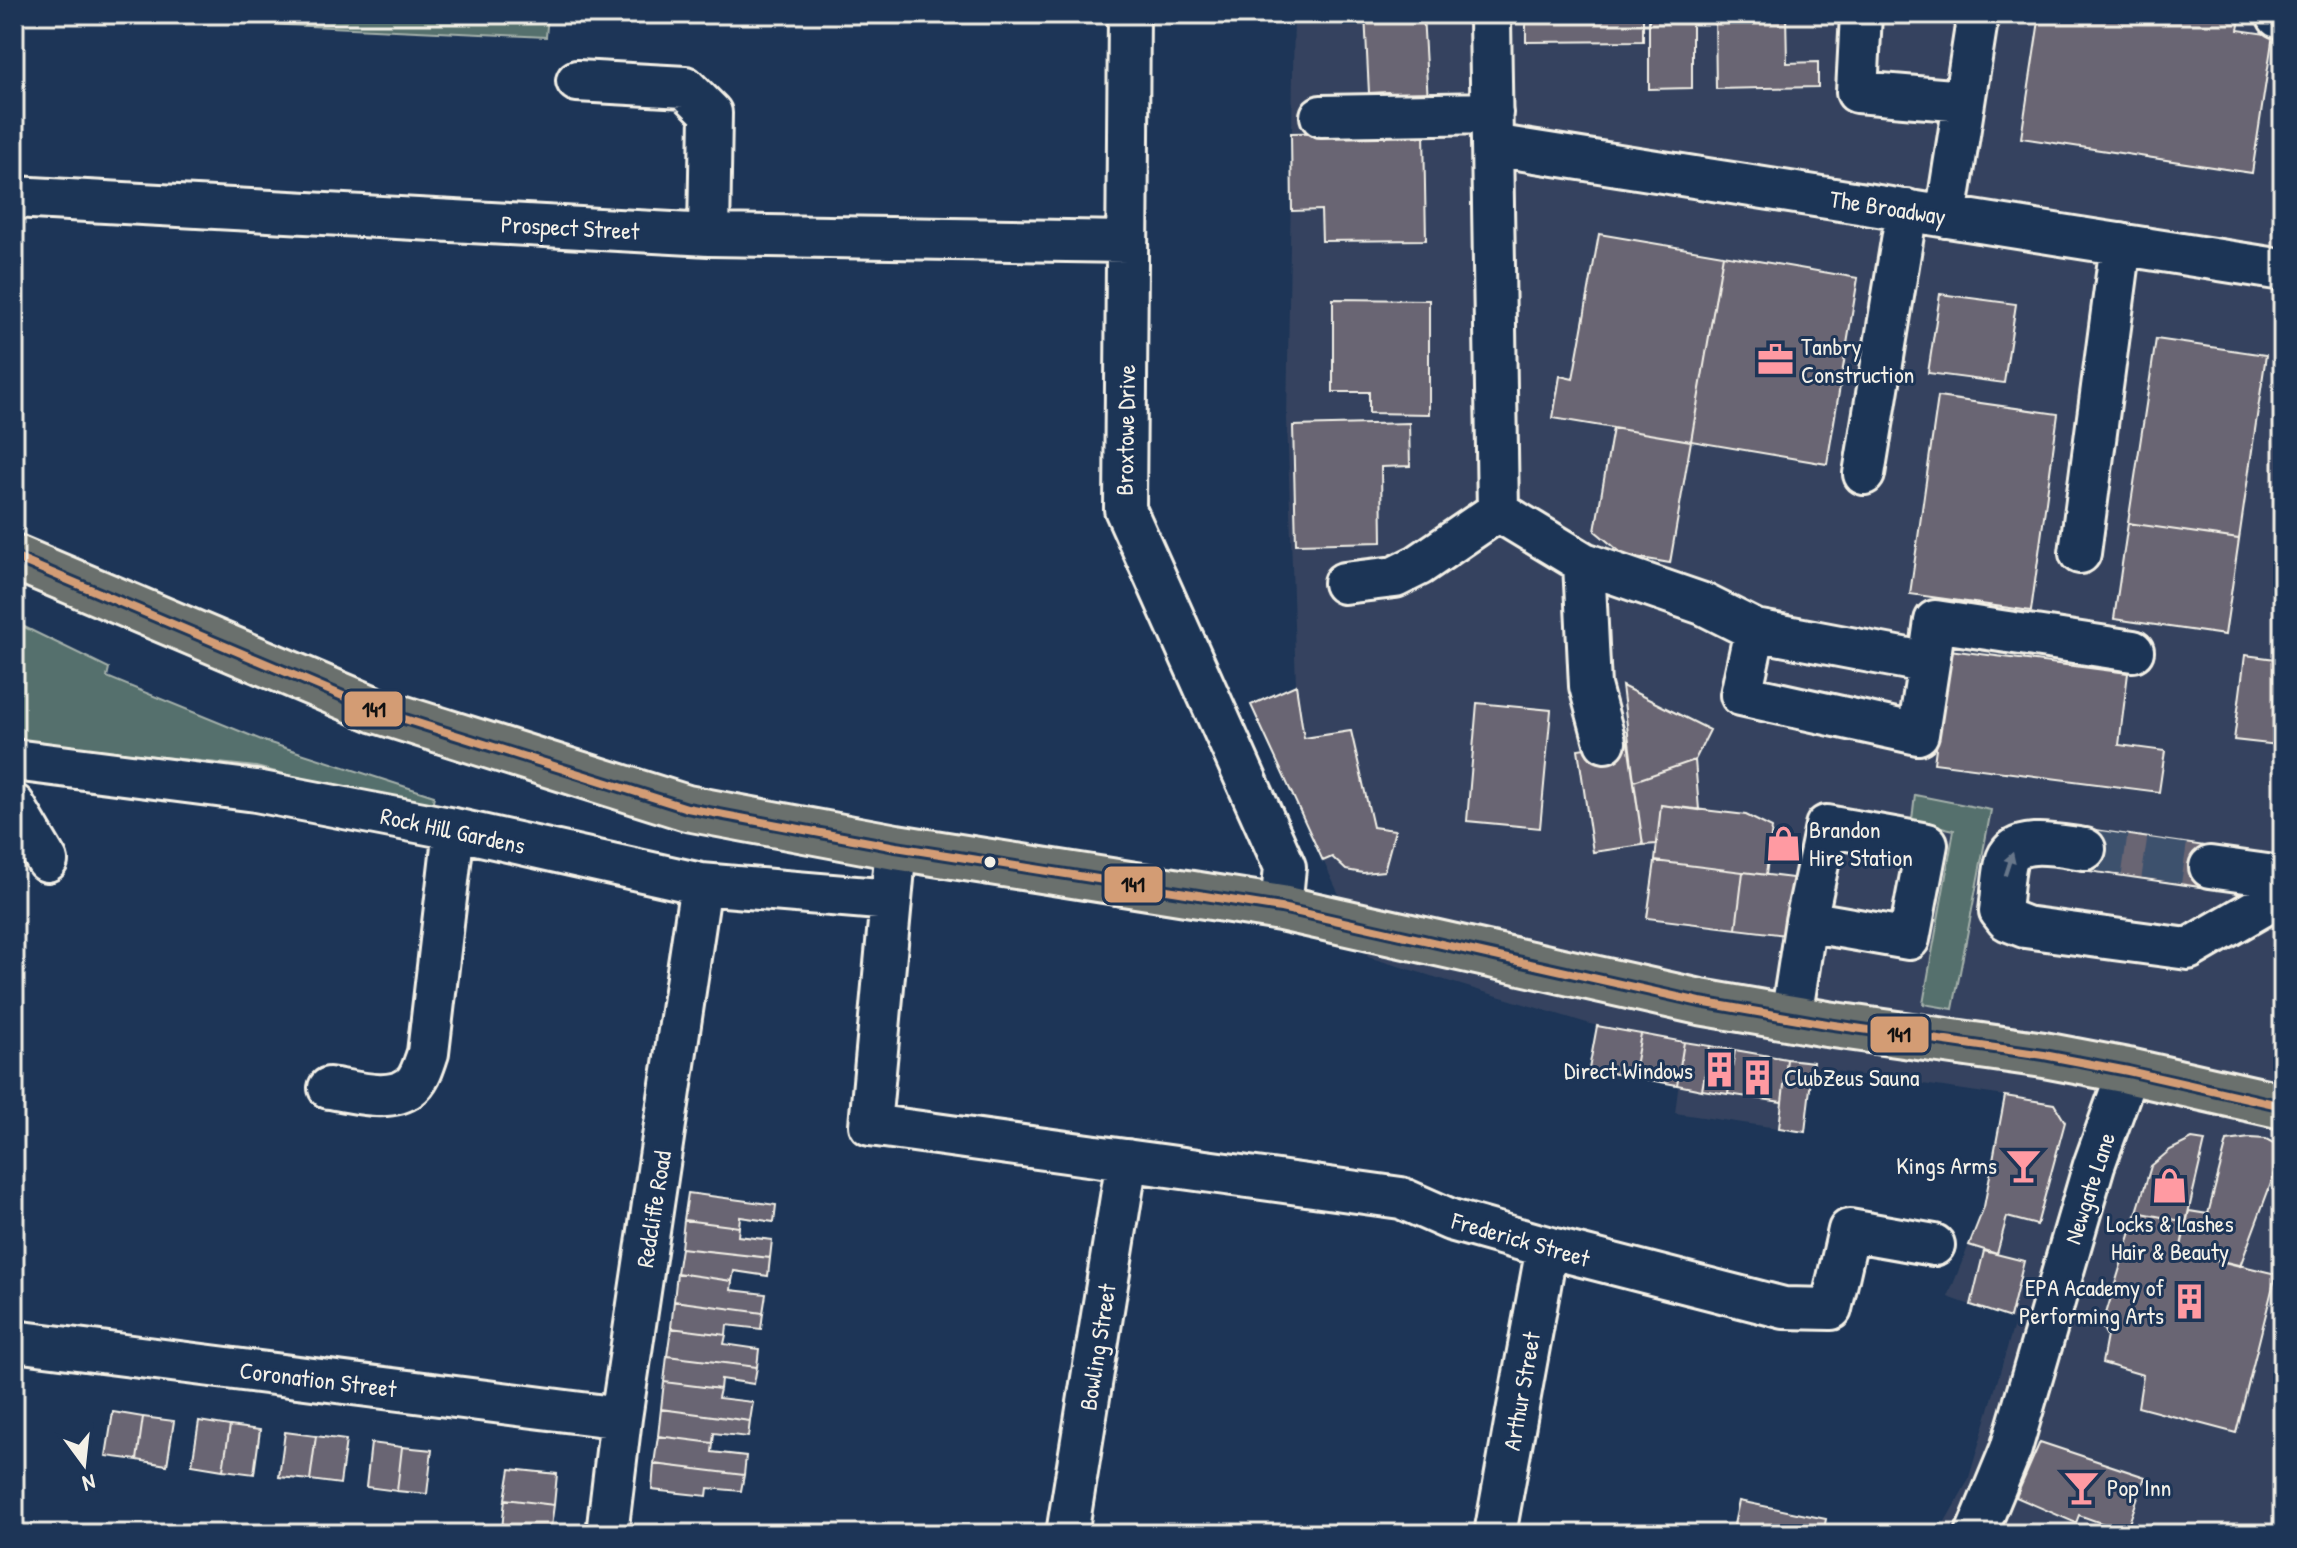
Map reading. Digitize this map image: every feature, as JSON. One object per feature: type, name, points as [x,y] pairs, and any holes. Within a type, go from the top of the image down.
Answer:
[{"type":"main road","points":[[14,557],[376,710],[687,808],[896,847],[1281,908],[1700,1002],[2034,1053],[2283,1106]]},
{"type":"street","name":"Broxtowe Drive","points":[[1129,14],[1125,509],[1285,867],[1281,908]]},
{"type":"street","points":[[1861,14],[1857,92],[1964,101]]},
{"type":"street","points":[[1946,217],[1978,14]]},
{"type":"street","points":[[1488,16],[1498,511]]},
{"type":"street","points":[[577,81],[685,87],[711,113],[709,235]]},
{"type":"street","name":"The Broadway","points":[[1321,116],[1492,129],[1946,217],[2283,270]]},
{"type":"street","name":"Prospect Street","points":[[14,197],[709,235],[1127,242]]},
{"type":"street","points":[[1864,474],[1907,210]]},
{"type":"street","points":[[2080,553],[2121,244]]},
{"type":"street","points":[[1498,511],[1584,563],[1703,604],[1755,630],[1929,663]]},
{"type":"street","points":[[1344,583],[1395,577],[1419,565],[1498,511]]},
{"type":"street","points":[[1584,563],[1590,686],[1605,742]]},
{"type":"street","points":[[1755,630],[1741,695],[1918,734],[1935,621],[2133,651]]},
{"type":"street","name":"Rock Hill Gardens","points":[[14,760],[256,791],[454,829],[701,884],[891,900]]},
{"type":"street","points":[[14,805],[47,861]]},
{"type":"street","points":[[329,1088],[383,1095],[411,1087],[420,1074],[428,1053],[454,829]]},
{"type":"street","points":[[2085,849],[2033,843],[2014,850],[2007,859],[2000,911],[2007,920],[2025,927],[2188,949],[2283,894]]},
{"type":"street","name":"Frederick Street","points":[[896,847],[870,1125],[1401,1198],[1451,1220],[1784,1308],[1831,1309],[1849,1230],[1934,1245]]},
{"type":"street","points":[[2214,867],[2267,875],[2283,887]]},
{"type":"street","name":"Redcliffe Road","points":[[607,1534],[621,1418],[701,884]]},
{"type":"street","points":[[1791,1018],[1806,921]]},
{"type":"street","name":"Newgate Lane","points":[[1976,1534],[2011,1449],[2094,1165],[2128,1071]]},
{"type":"street","name":"Bowling Street","points":[[1067,1534],[1127,1160]]},
{"type":"street","name":"Arthur Street","points":[[1495,1534],[1547,1247]]},
{"type":"street","name":"Coronation Street","points":[[14,1341],[621,1418]]},
{"type":"shaded area","points":[[1294,14],[2283,14],[2283,1534],[1938,1534],[1968,1481],[2015,1321],[1948,1297],[1984,1207],[2005,1096],[1813,1068],[1805,1132],[1675,1113],[1684,1042],[1597,1026],[1368,957],[1251,705],[1296,685],[1287,419]]},
{"type":"green space","points":[[131,14],[548,14],[546,37]]},
{"type":"green space","points":[[14,622],[109,668],[107,677],[264,741],[434,796],[431,811],[256,767],[14,741]]},
{"type":"green space","points":[[1915,795],[1991,810],[1953,1009],[1923,1004],[1954,830],[1912,820]]},
{"type":"building","points":[[1365,14],[1423,14],[1428,102],[1389,104],[1388,92],[1369,93]]},
{"type":"building","points":[[1526,14],[1643,14],[1643,41],[1526,42]]},
{"type":"building","points":[[1715,14],[1786,14],[1787,63],[1818,62],[1818,87],[1716,89]]},
{"type":"building","points":[[2040,14],[2241,14],[2238,30],[2273,35],[2252,173],[2021,138]]},
{"type":"building","points":[[1692,18],[1692,88],[1649,89],[1649,19]]},
{"type":"building","points":[[1424,131],[1426,240],[1322,241],[1321,210],[1292,211],[1291,133]]},
{"type":"building","points":[[1599,234],[1723,255],[1691,441],[1553,418],[1560,376],[1573,379]]},
{"type":"building","name":"Tanbry Construction","points":[[1723,255],[1858,278],[1827,464],[1691,441]]},
{"type":"building","points":[[1940,294],[2016,304],[2004,383],[1928,373]]},
{"type":"building","points":[[1333,299],[1429,300],[1429,414],[1369,413],[1369,392],[1333,392]]},
{"type":"building","points":[[2156,339],[2266,355],[2239,539],[2128,523]]},
{"type":"building","points":[[1938,397],[2058,414],[2031,611],[1910,594]]},
{"type":"building","points":[[1409,423],[1410,466],[1381,467],[1382,542],[1296,544],[1293,426]]},
{"type":"building","points":[[1613,428],[1691,441],[1670,563],[1624,555],[1595,531]]},
{"type":"building","points":[[2128,523],[2239,539],[2225,635],[2114,619]]},
{"type":"building","points":[[1949,650],[2128,673],[2119,745],[2165,751],[2159,792],[1934,763]]},
{"type":"building","points":[[2245,655],[2283,660],[2283,722],[2278,745],[2234,740]]},
{"type":"building","points":[[1296,685],[1304,738],[1351,731],[1373,827],[1395,830],[1384,871],[1363,873],[1346,870],[1332,857],[1323,861],[1251,705]]},
{"type":"building","points":[[1622,686],[1710,730],[1695,760],[1634,781]]},
{"type":"building","points":[[1477,703],[1551,710],[1540,828],[1467,821]]},
{"type":"building","points":[[1628,742],[1643,845],[1593,852],[1578,749]]},
{"type":"building","points":[[1695,760],[1699,810],[1661,805],[1657,844],[1643,845],[1634,781]]},
{"type":"building","points":[[1661,805],[1746,815],[1772,828],[1766,875],[1655,861]]},
{"type":"building","points":[[2088,829],[2212,847],[2207,888],[2082,870]]},
{"type":"building","points":[[1655,861],[1743,872],[1736,929],[1647,918]]},
{"type":"building","points":[[1743,872],[1793,878],[1786,935],[1736,929]]},
{"type":"building","points":[[1597,1026],[1641,1034],[1633,1077],[1589,1069]]},
{"type":"building","points":[[1641,1034],[1684,1042],[1677,1085],[1633,1077]]},
{"type":"building","points":[[1684,1042],[1710,1046],[1702,1090],[1677,1085]]},
{"type":"building","name":"Direct Windows","points":[[1710,1046],[1735,1050],[1728,1094],[1702,1090]]},
{"type":"building","name":"ClubZeus Sauna","points":[[1735,1050],[1787,1059],[1782,1102],[1728,1094]]},
{"type":"building","points":[[1787,1059],[1813,1062],[1805,1132],[1779,1128]]},
{"type":"building","name":"Kings Arms","points":[[2005,1096],[2054,1104],[2065,1122],[2037,1225],[2007,1217],[1997,1254],[1969,1245],[1984,1207]]},
{"type":"building","name":"Locks & Lashes Hair & Beauty","points":[[2192,1139],[2205,1141],[2186,1222],[2137,1212],[2151,1166],[2170,1150]]},
{"type":"building","points":[[2266,1139],[2283,1148],[2283,1151],[2240,1266],[2180,1251],[2189,1211],[2208,1214],[2227,1141]]},
{"type":"building","points":[[688,1193],[776,1205],[774,1222],[740,1217],[739,1227],[684,1220]]},
{"type":"building","name":"EPA Academy of Performing Arts","points":[[2137,1212],[2186,1222],[2180,1251],[2276,1274],[2236,1433],[2138,1407],[2143,1375],[2102,1363],[2107,1336],[2102,1327]]},
{"type":"building","points":[[684,1220],[739,1227],[738,1236],[772,1240],[770,1258],[681,1248]]},
{"type":"building","points":[[681,1248],[770,1258],[768,1276],[734,1271],[732,1281],[677,1273]]},
{"type":"building","points":[[1984,1251],[2024,1261],[2010,1318],[1971,1305]]},
{"type":"building","points":[[677,1273],[732,1281],[731,1290],[766,1294],[763,1313],[674,1301]]},
{"type":"building","points":[[674,1301],[763,1313],[761,1329],[727,1325],[726,1335],[671,1328]]},
{"type":"building","points":[[671,1328],[726,1335],[724,1344],[759,1349],[757,1367],[667,1356]]},
{"type":"building","points":[[667,1356],[757,1367],[754,1384],[721,1379],[720,1389],[664,1382]]},
{"type":"building","points":[[664,1382],[720,1389],[718,1398],[753,1402],[750,1421],[661,1409]]},
{"type":"building","points":[[661,1409],[750,1421],[748,1437],[714,1433],[713,1443],[658,1436]]},
{"type":"building","points":[[113,1412],[143,1417],[137,1460],[106,1456]]},
{"type":"building","points":[[143,1417],[174,1421],[167,1465],[137,1460]]},
{"type":"building","points":[[199,1421],[230,1426],[223,1470],[192,1465]]},
{"type":"building","points":[[230,1426],[260,1430],[254,1474],[223,1470]]},
{"type":"building","points":[[285,1432],[316,1436],[310,1480],[279,1477]]},
{"type":"building","points":[[316,1436],[346,1440],[340,1484],[310,1480]]},
{"type":"building","points":[[658,1436],[713,1443],[712,1452],[746,1456],[744,1475],[654,1464]]},
{"type":"building","name":"Pop Inn","points":[[2040,1442],[2145,1477],[2126,1532],[2079,1515],[2076,1523],[2016,1497]]},
{"type":"building","points":[[371,1443],[402,1447],[397,1491],[366,1487]]},
{"type":"building","points":[[402,1447],[432,1450],[427,1494],[397,1491]]},
{"type":"building","points":[[654,1464],[744,1475],[741,1491],[708,1488],[707,1496],[652,1490]]},
{"type":"building","points":[[510,1469],[557,1474],[554,1505],[505,1499]]},
{"type":"building","points":[[505,1499],[554,1505],[550,1534],[502,1529]]},
{"type":"building","points":[[1739,1501],[1826,1519],[1823,1534],[1732,1534]]},
{"type":"tunnel","points":[[2085,849],[2210,867]]},
{"type":"transit line","name":"141","points":[[14,557],[376,710],[687,808],[896,847],[1281,908],[1700,1002],[1827,1024],[2044,1055],[2283,1106]]},
{"type":"place","name":"Tanbry Construction","points":[[1775,360]]},
{"type":"place","name":"Brandon Hire Station","points":[[1783,843]]},
{"type":"place","name":"Direct Windows","points":[[1719,1070]]},
{"type":"place","name":"ClubZeus Sauna","points":[[1758,1077]]},
{"type":"place","name":"Kings Arms","points":[[2023,1165]]},
{"type":"place","name":"Locks & Lashes Hair & Beauty","points":[[2170,1186]]},
{"type":"place","name":"EPA Academy of Performing Arts","points":[[2190,1301]]},
{"type":"place","name":"Pop Inn","points":[[2081,1487]]}]
